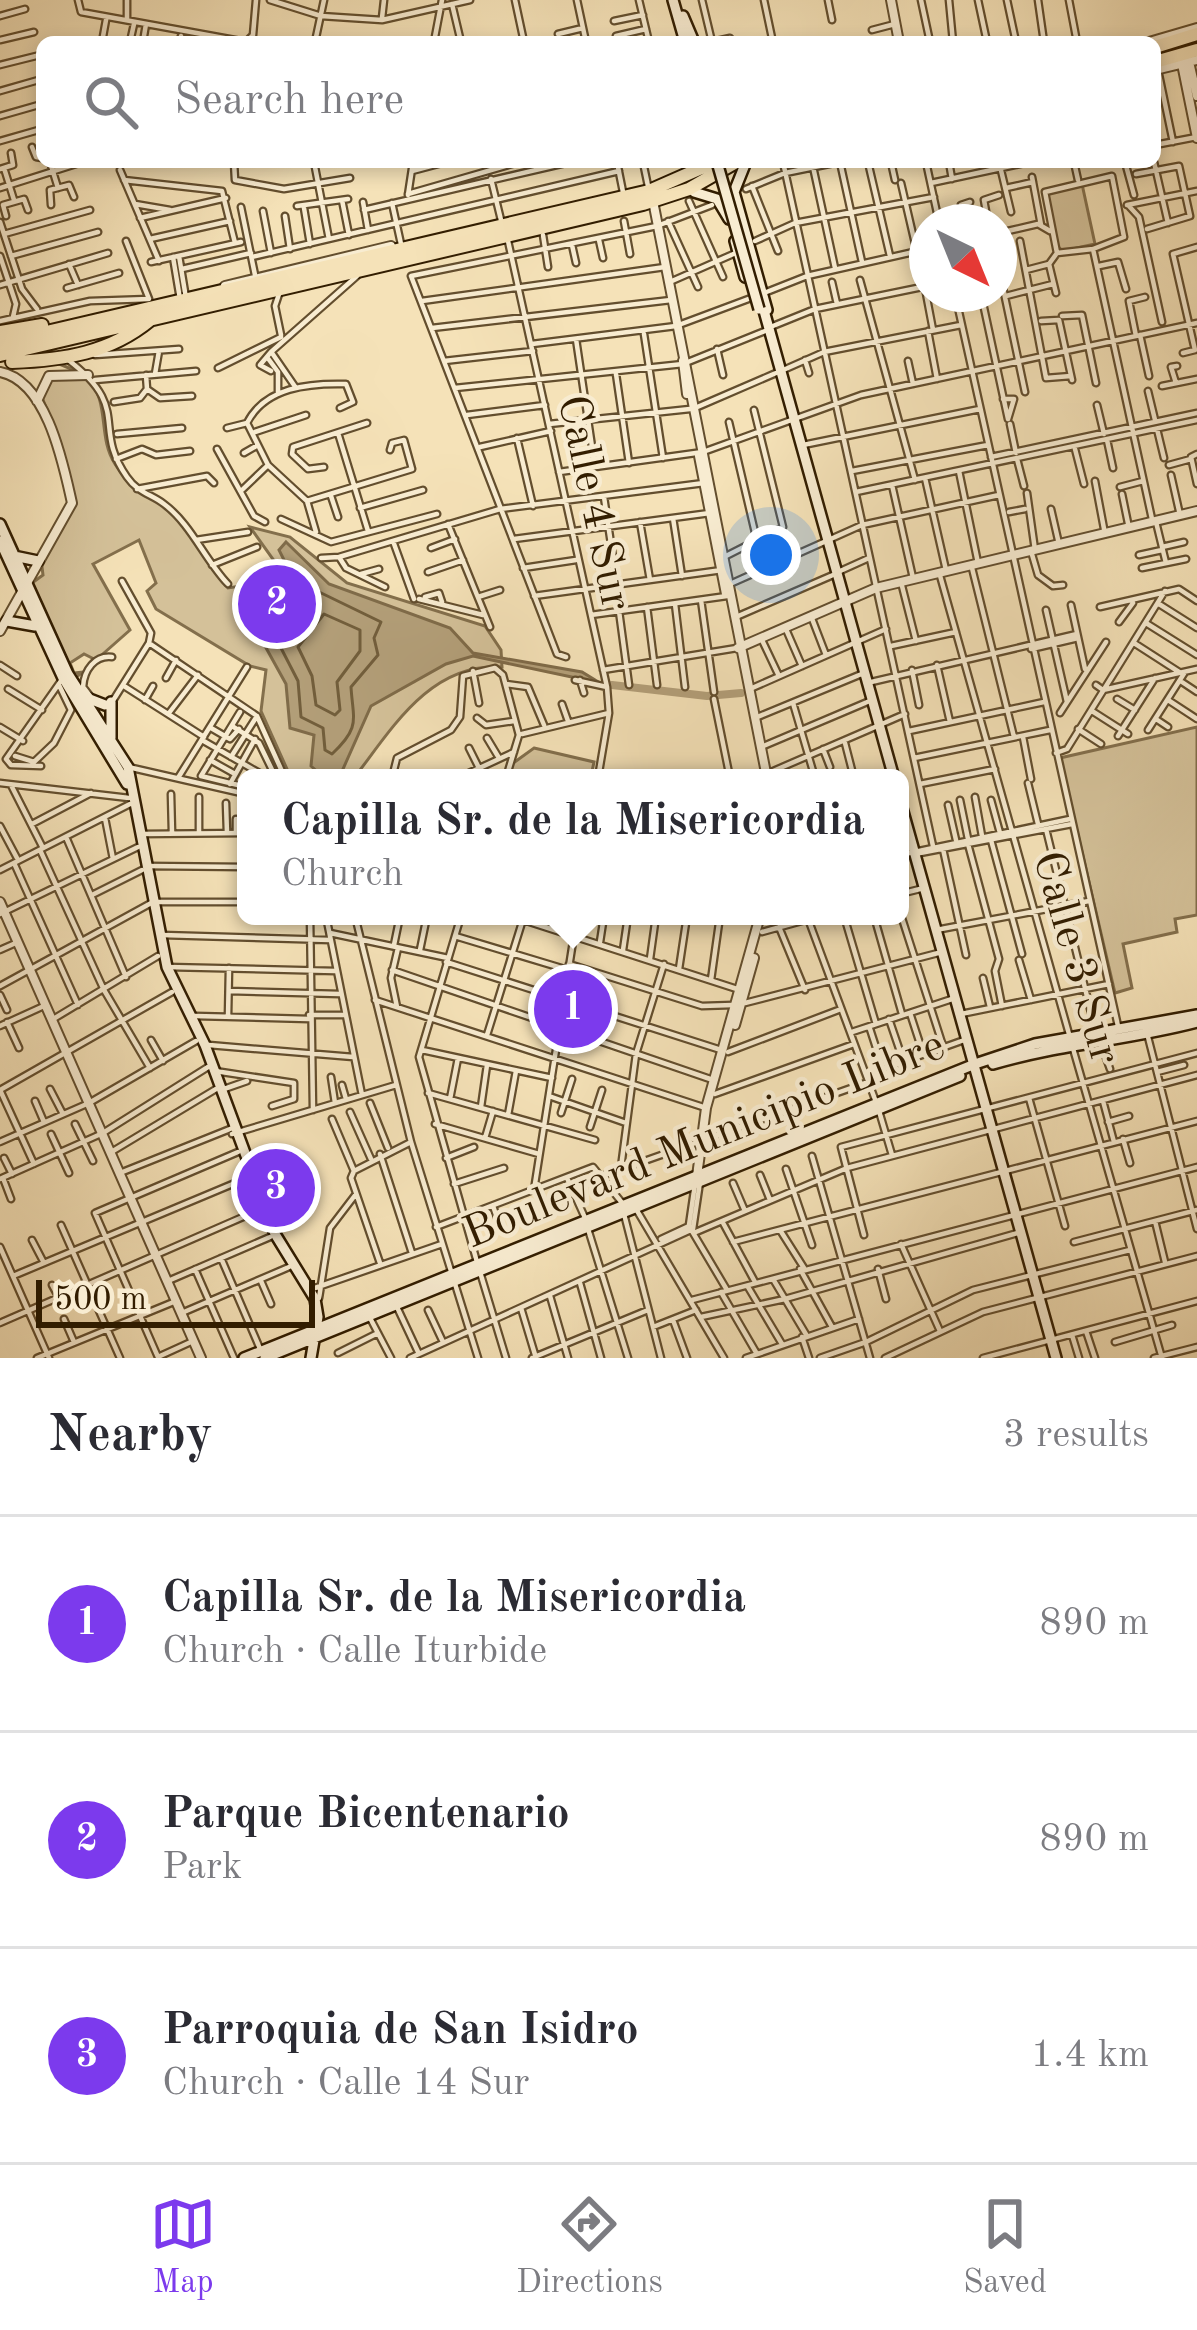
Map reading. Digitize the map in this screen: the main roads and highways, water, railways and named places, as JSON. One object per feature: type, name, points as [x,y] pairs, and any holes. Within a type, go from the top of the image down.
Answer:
[{"type":"highway","points":[[1161,42],[1197,31]]},
{"type":"highway","points":[[0,332],[316,281],[651,196],[706,168]]},
{"type":"highway","points":[[3,364],[224,294],[689,189],[726,168]]},
{"type":"highway","points":[[149,299],[178,300]]},
{"type":"highway","points":[[0,343],[120,312]]},
{"type":"highway","points":[[3,364],[94,353],[121,343],[149,318]]},
{"type":"main road","points":[[676,0],[686,36]]},
{"type":"main road","points":[[720,168],[891,769]]},
{"type":"main road","points":[[744,168],[734,192],[764,293],[766,326]]},
{"type":"main road","points":[[692,196],[713,197],[725,207],[751,298],[766,326]]},
{"type":"main road","points":[[791,417],[826,541]]},
{"type":"main road","points":[[0,513],[3,540],[15,558],[61,682],[128,767],[144,868]]},
{"type":"main road","points":[[0,524],[3,540],[81,695],[86,714]]},
{"type":"main road","points":[[15,558],[38,561]]},
{"type":"main road","points":[[3,626],[26,620],[38,629]]},
{"type":"main road","points":[[81,695],[108,704],[108,740],[123,772],[166,967],[190,1016],[275,1234],[315,1286],[319,1314],[309,1358]]},
{"type":"main road","points":[[909,836],[1056,1358]]},
{"type":"main road","points":[[151,903],[158,956],[201,1043]]},
{"type":"main road","name":"Boulevard Municipio Libre","points":[[1098,1037],[1197,1019]]},
{"type":"main road","name":"Boulevard Municipio Libre","points":[[244,1358],[397,1305],[452,1278],[976,1066],[1071,1040],[1148,1035],[1197,1019]]},
{"type":"main road","points":[[234,1131],[270,1238],[319,1314]]},
{"type":"main road","name":"Boulevard Municipio Libre","points":[[624,1209],[642,1211],[698,1178]]},
{"type":"main road","name":"Boulevard Municipio Libre","points":[[312,1335],[319,1314],[452,1278]]},
{"type":"water","points":[[286,542],[329,584],[450,628],[473,653],[582,672],[600,683],[473,656],[446,664],[371,706],[343,769],[314,769],[314,735],[290,728],[286,684],[265,646],[269,631],[290,616],[295,604],[292,576],[279,550]]},
{"type":"waterway","points":[[57,363],[76,371]]},
{"type":"waterway","points":[[611,685],[705,696],[741,693]]},
{"type":"waterway","points":[[612,685],[707,696],[741,693]]},
{"type":"place","name":"Parque Bicentenario","points":[[277,604]]},
{"type":"place","name":"Capilla Sr. de la Misericordia","points":[[573,1009]]},
{"type":"place","name":"Parroquia de San Isidro","points":[[276,1188]]}]
